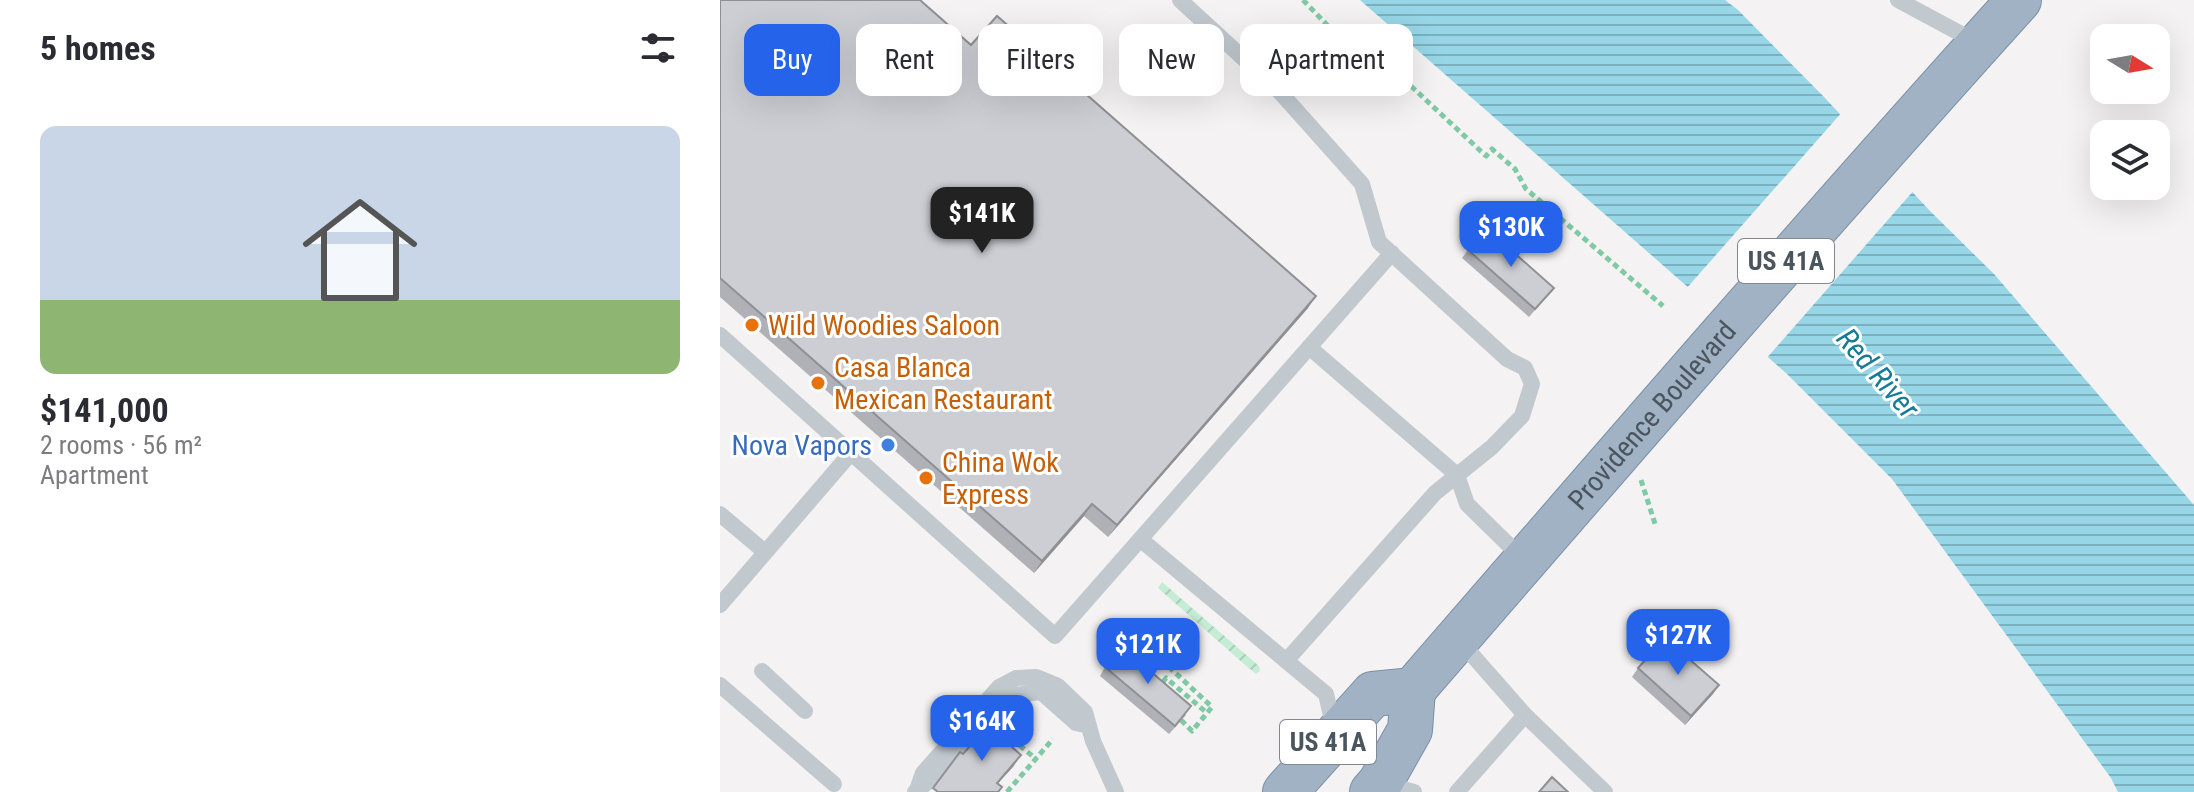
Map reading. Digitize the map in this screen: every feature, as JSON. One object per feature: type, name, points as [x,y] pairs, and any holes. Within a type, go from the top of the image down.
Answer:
[{"type":"highway","name":"Providence Boulevard","points":[[1413,690],[1628,441],[2019,0]]},
{"type":"highway","name":"US 41A","points":[[1285,792],[1373,694],[1413,690],[1410,730],[1389,789]]},
{"type":"lane","points":[[1180,0],[1279,91],[1362,184],[1379,242],[1507,359],[1525,368],[1532,384],[1522,416],[1492,447],[1435,493],[1286,661]]},
{"type":"lane","points":[[1898,0],[1980,44]]},
{"type":"lane","points":[[720,335],[1055,636],[1392,253]]},
{"type":"lane","points":[[1309,347],[1457,475],[1467,504],[1525,561]]},
{"type":"lane","points":[[720,605],[850,454]]},
{"type":"lane","points":[[720,514],[765,552]]},
{"type":"lane","points":[[1140,539],[1326,694],[1335,734]]},
{"type":"lane","points":[[1457,639],[1525,715],[1605,792]]},
{"type":"lane","points":[[762,671],[805,711]]},
{"type":"lane","points":[[916,791],[923,773],[999,687],[1016,678],[1036,677],[1058,686],[1085,712],[1100,759],[1116,792]]},
{"type":"lane","points":[[720,685],[834,784]]},
{"type":"lane","points":[[916,791],[933,778],[1013,695],[1041,692],[1076,723],[1089,726]]},
{"type":"lane","points":[[1457,792],[1525,715]]},
{"type":"path","points":[[1303,0],[1363,62],[1412,87],[1486,156],[1492,149],[1515,169],[1526,189],[1663,306]]},
{"type":"path","points":[[1628,441],[1656,527]]},
{"type":"path","points":[[1158,650],[1168,666],[1212,707],[1192,731],[1181,720]]},
{"type":"path","points":[[1157,690],[1166,678],[1207,713]]},
{"type":"path","points":[[987,719],[1036,759]]},
{"type":"path","points":[[1007,792],[1053,739]]},
{"type":"green space","points":[[1162,582],[1259,666],[1260,671],[1256,674],[1158,588]]},
{"type":"water","name":"Red River","points":[[1360,0],[1725,0],[1738,10],[1994,274],[2194,505],[2194,792],[2118,792],[2111,778],[1892,479],[1786,373],[1413,46],[1413,24],[1387,24]]},
{"type":"pier","points":[[1843,111],[1915,189],[1765,360],[1685,290]]},
{"type":"building","points":[[720,0],[920,0],[947,24],[856,24],[856,96],[962,96],[962,37],[971,45],[978,37],[978,96],[1088,96],[1316,296],[1117,525],[1092,504],[1042,561],[720,278]]},
{"type":"building","points":[[997,16],[1006,24],[990,24]]},
{"type":"building","points":[[1486,228],[1554,288],[1535,309],[1468,250]]},
{"type":"building","points":[[1665,638],[1719,685],[1691,716],[1638,668]]},
{"type":"building","points":[[1122,647],[1191,706],[1175,726],[1105,667]]},
{"type":"building","points":[[999,721],[1019,738],[1012,747],[1021,755],[997,783],[1002,787],[998,792],[938,792],[933,788],[960,752],[963,754],[988,726],[992,729]]},
{"type":"building","points":[[1552,777],[1568,792],[1539,792]]},
{"type":"place","name":"Wild Woodies Saloon","points":[[752,325]]},
{"type":"place","name":"Casa Blanca Mexican Restaurant","points":[[818,383]]},
{"type":"place","name":"Nova Vapors","points":[[888,445]]},
{"type":"place","name":"China Wok Express","points":[[926,478]]}]
